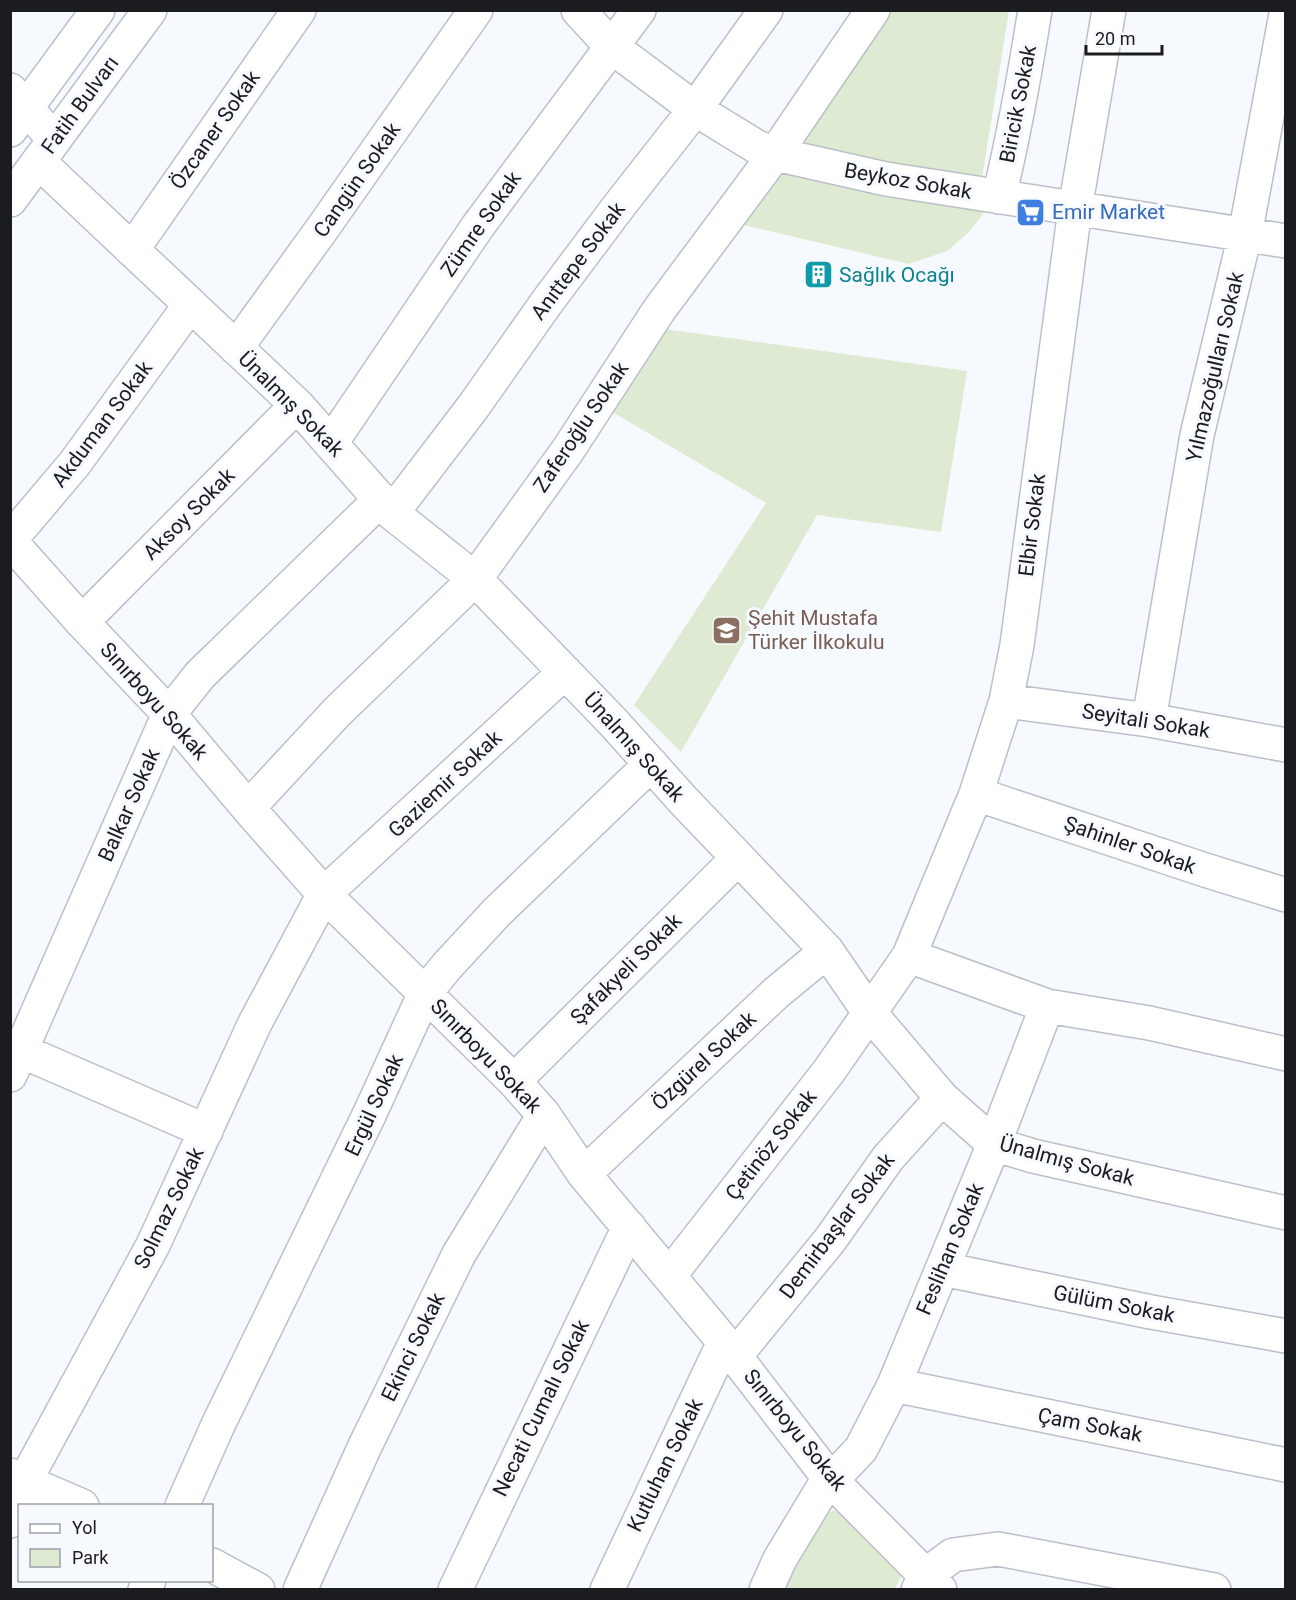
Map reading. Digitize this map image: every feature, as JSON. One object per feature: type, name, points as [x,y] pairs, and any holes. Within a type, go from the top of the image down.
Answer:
[{"type":"street","points":[[16,109],[98,10]]},
{"type":"street","name":"Özcaner Sokak","points":[[132,250],[299,10]]},
{"type":"street","name":"Cangün Sokak","points":[[236,348],[476,10]]},
{"type":"street","name":"Beykoz Sokak","points":[[578,10],[612,47],[695,109],[757,147],[775,154],[886,179],[1286,241]]},
{"type":"street","name":"Zümre Sokak","points":[[331,442],[478,226],[639,10]]},
{"type":"street","name":"Anıttepe Sokak","points":[[387,506],[473,407],[606,223],[695,109],[766,10]]},
{"type":"street","name":"Zaferoğlu Sokak","points":[[248,808],[336,712],[475,579],[568,450],[659,310],[775,154],[873,10]]},
{"type":"street","name":"Biricik Sokak","points":[[999,197],[1010,153],[1035,10]]},
{"type":"street","name":"Elbir Sokak","points":[[869,1012],[909,956],[976,794],[1006,700],[1017,645],[1075,209],[1109,10]]},
{"type":"street","name":"Yılmazoğulları Sokak","points":[[1149,720],[1197,435],[1245,235],[1286,14]]},
{"type":"street","name":"Fatih Bulvarı","points":[[10,200],[138,15]]},
{"type":"street","name":"Ünalmış Sokak","points":[[16,109],[46,150],[132,250],[297,405],[387,506],[475,579],[565,672],[827,951],[869,1012],[942,1098],[994,1144],[1034,1156],[1286,1214]]},
{"type":"street","name":"Akduman Sokak","points":[[10,540],[75,463],[190,305]]},
{"type":"street","name":"Aksoy Sokak","points":[[82,622],[297,405]]},
{"type":"street","name":"Balkar Sokak","points":[[14,1057],[169,714],[200,675],[387,506]]},
{"type":"street","name":"Sınırboyu Sokak","points":[[10,540],[82,622],[169,714],[324,894],[514,1081],[544,1115],[584,1174],[730,1349],[830,1478],[928,1585]]},
{"type":"street","name":"Gaziemir Sokak","points":[[324,894],[565,672]]},
{"type":"street","name":"Seyitali Sokak","points":[[1006,700],[1149,720],[1286,745]]},
{"type":"street","name":"Ergül Sokak","points":[[183,1504],[218,1425],[370,1113],[425,993],[496,913],[651,764]]},
{"type":"street","name":"Şahinler Sokak","points":[[976,794],[1286,895]]},
{"type":"street","name":"Şafakyeli Sokak","points":[[514,1081],[738,858]]},
{"type":"street","name":"Solmaz Sokak","points":[[10,1521],[18,1478],[153,1245],[255,1023],[324,894]]},
{"type":"street","name":"Özgürel Sokak","points":[[584,1174],[776,993],[827,951]]},
{"type":"street","points":[[909,956],[1047,1006],[1149,1023],[1286,1054]]},
{"type":"street","name":"Feslihan Sokak","points":[[766,1590],[780,1560],[830,1478],[861,1449],[894,1385],[994,1144],[1047,1006]]},
{"type":"street","name":"Çetinöz Sokak","points":[[669,1276],[830,1071],[869,1012]]},
{"type":"street","points":[[14,1057],[206,1131]]},
{"type":"street","name":"Demirbaşlar Sokak","points":[[730,1349],[830,1240],[888,1158],[942,1098]]},
{"type":"street","name":"Ekinci Sokak","points":[[300,1590],[365,1446],[459,1254],[544,1115]]},
{"type":"street","name":"Necati Cumalı Sokak","points":[[455,1590],[499,1494],[629,1227]]},
{"type":"street","name":"Gülüm Sokak","points":[[943,1269],[1151,1312],[1286,1336]]},
{"type":"street","name":"Kutluhan Sokak","points":[[607,1590],[730,1349]]},
{"type":"street","name":"Çam Sokak","points":[[894,1385],[1286,1465]]},
{"type":"street","points":[[18,1478],[77,1504]]},
{"type":"street","points":[[928,1585],[953,1555],[998,1549],[1214,1590]]},
{"type":"street","points":[[213,1566],[258,1590]]},
{"type":"green space","points":[[890,11],[1009,11],[982,178],[797,147]]},
{"type":"green space","points":[[784,156],[988,206],[967,234],[947,251],[909,264],[735,223]]},
{"type":"green space","points":[[657,328],[967,371],[941,532],[817,515],[681,752],[634,705],[766,503],[604,407]]},
{"type":"green space","points":[[835,1510],[904,1570],[895,1589],[783,1590],[817,1517]]},
{"type":"place","name":"Emir Market","points":[[1031,212]]},
{"type":"place","name":"Sağlık Ocağı","points":[[818,275]]},
{"type":"place","name":"Şehit Mustafa Türker İlkokulu","points":[[727,630]]}]
